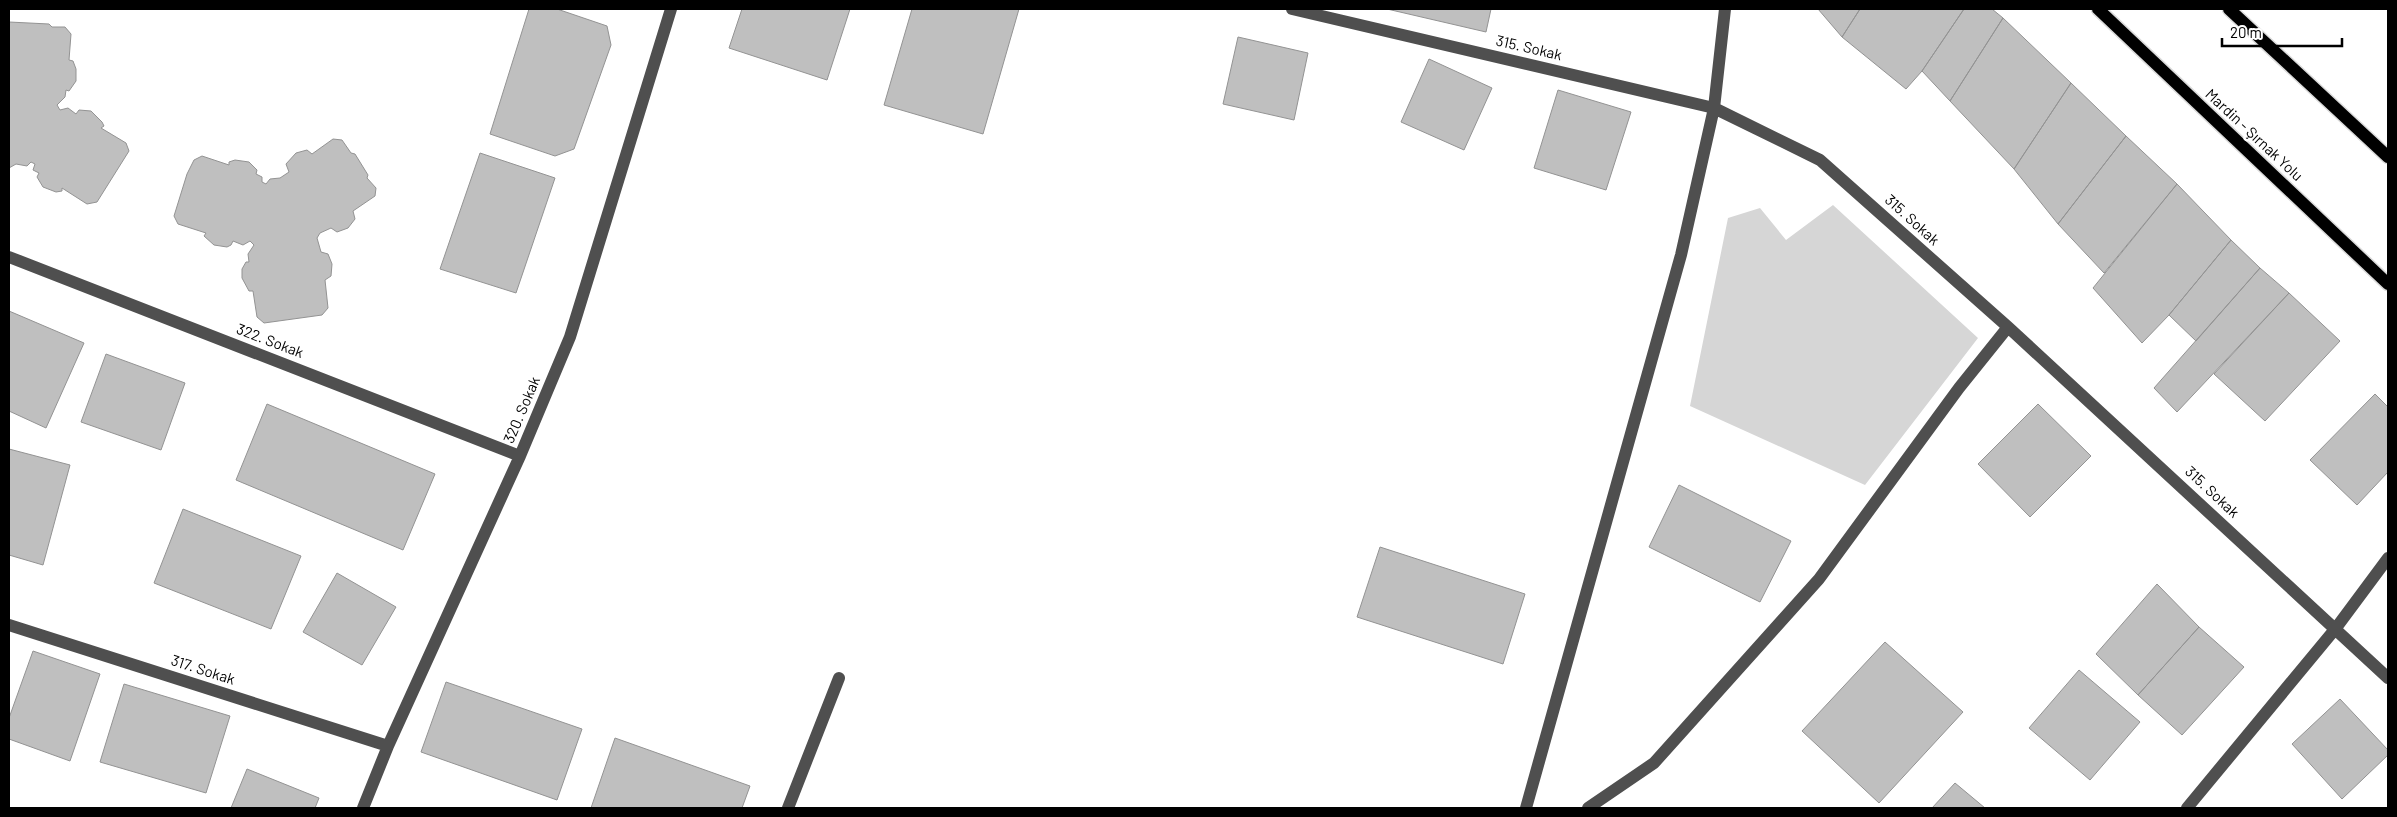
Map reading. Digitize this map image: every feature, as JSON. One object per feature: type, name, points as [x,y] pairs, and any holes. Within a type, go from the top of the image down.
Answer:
[{"type":"main road","name":"Mardin - Şırnak Yolu","points":[[2098,9],[2388,284]]},
{"type":"main road","points":[[2229,9],[2388,157]]},
{"type":"street","name":"320. Sokak","points":[[363,808],[388,746],[520,456],[570,337],[671,9]]},
{"type":"street","name":"315. Sokak","points":[[1292,9],[1714,108],[1820,160],[2008,327],[2388,678]]},
{"type":"street","points":[[1526,808],[1681,254],[1714,108],[1725,9]]},
{"type":"street","name":"322. Sokak","points":[[9,257],[520,456]]},
{"type":"street","points":[[1588,808],[1654,762],[1819,579],[1959,388],[2008,327]]},
{"type":"street","points":[[2187,808],[2336,628],[2388,558]]},
{"type":"street","name":"317. Sokak","points":[[9,625],[388,746]]},
{"type":"street","points":[[788,808],[839,678]]},
{"type":"shaded area","points":[[1833,205],[1978,338],[1865,485],[1690,406],[1728,218],[1760,208],[1786,240]]},
{"type":"building","points":[[529,9],[557,9],[607,26],[611,45],[574,149],[555,156],[490,134]]},
{"type":"building","points":[[742,9],[850,9],[827,80],[729,48]]},
{"type":"building","points":[[912,9],[1019,9],[983,134],[884,105]]},
{"type":"building","points":[[1387,9],[1491,9],[1486,32]]},
{"type":"building","points":[[1818,9],[1860,9],[1842,37]]},
{"type":"building","points":[[1860,9],[1964,9],[1922,71],[1906,89],[1842,37]]},
{"type":"building","points":[[1964,9],[1992,9],[2003,18],[1950,101],[1922,71]]},
{"type":"building","points":[[2003,18],[2071,83],[2014,169],[1950,101]]},
{"type":"building","points":[[9,22],[49,24],[52,27],[65,27],[71,34],[69,60],[73,61],[76,69],[76,81],[69,91],[66,90],[65,97],[57,105],[60,110],[68,108],[76,114],[79,110],[91,111],[102,122],[104,126],[101,128],[126,143],[129,151],[97,202],[87,204],[62,188],[62,191],[56,192],[43,187],[37,177],[39,173],[33,170],[35,164],[31,162],[27,166],[16,164],[9,168]]},
{"type":"building","points":[[1238,37],[1308,53],[1294,120],[1223,104]]},
{"type":"building","points":[[1429,59],[1492,88],[1464,150],[1401,122]]},
{"type":"building","points":[[2071,83],[2126,136],[2058,224],[2014,169]]},
{"type":"building","points":[[1558,90],[1631,112],[1606,190],[1534,168]]},
{"type":"building","points":[[2126,136],[2177,184],[2104,273],[2058,224]]},
{"type":"building","points":[[333,139],[342,140],[351,153],[355,154],[368,175],[367,178],[376,188],[375,196],[353,211],[355,219],[348,228],[337,232],[331,228],[320,233],[317,238],[321,252],[328,254],[332,264],[331,276],[325,280],[328,308],[322,315],[264,323],[257,317],[253,291],[249,291],[242,278],[242,269],[246,262],[249,262],[248,254],[254,245],[250,241],[243,245],[233,241],[227,247],[214,245],[204,236],[206,233],[178,224],[174,216],[187,174],[194,160],[202,156],[229,165],[229,162],[235,160],[249,162],[257,170],[256,174],[262,177],[262,182],[266,184],[270,179],[280,178],[289,172],[286,164],[296,153],[307,150],[312,154]]},
{"type":"building","points":[[480,153],[555,178],[516,293],[440,269]]},
{"type":"building","points":[[2177,184],[2231,240],[2169,315],[2142,343],[2093,288]]},
{"type":"building","points":[[2231,240],[2260,268],[2196,341],[2169,315]]},
{"type":"building","points":[[2260,268],[2289,293],[2177,412],[2154,388]]},
{"type":"building","points":[[2289,293],[2340,341],[2265,421],[2214,374]]},
{"type":"building","points":[[9,311],[84,343],[46,428],[9,411]]},
{"type":"building","points":[[106,354],[185,383],[161,450],[81,422]]},
{"type":"building","points":[[2375,394],[2388,407],[2388,472],[2357,505],[2310,460]]},
{"type":"building","points":[[267,404],[435,474],[403,550],[236,480]]},
{"type":"building","points":[[2038,404],[2091,456],[2030,517],[1978,464]]},
{"type":"building","points":[[9,449],[70,465],[43,565],[9,555]]},
{"type":"building","points":[[1679,485],[1791,541],[1760,602],[1649,547]]},
{"type":"building","points":[[183,509],[301,556],[271,629],[154,583]]},
{"type":"building","points":[[1380,547],[1525,594],[1503,664],[1357,617]]},
{"type":"building","points":[[337,573],[396,607],[362,665],[303,632]]},
{"type":"building","points":[[2157,584],[2199,627],[2138,695],[2096,654]]},
{"type":"building","points":[[2199,627],[2244,667],[2182,735],[2138,695]]},
{"type":"building","points":[[1885,642],[1963,712],[1879,803],[1802,731]]},
{"type":"building","points":[[33,651],[100,674],[70,761],[9,739],[9,718]]},
{"type":"building","points":[[2079,670],[2140,722],[2090,780],[2029,728]]},
{"type":"building","points":[[446,682],[582,729],[557,800],[421,752]]},
{"type":"building","points":[[124,684],[230,716],[206,793],[100,762]]},
{"type":"building","points":[[2340,699],[2388,750],[2388,755],[2342,799],[2292,744]]},
{"type":"building","points":[[615,738],[750,786],[742,808],[591,808]]},
{"type":"building","points":[[247,769],[319,798],[315,808],[231,808]]},
{"type":"building","points":[[1955,783],[1985,808],[1932,808]]}]
